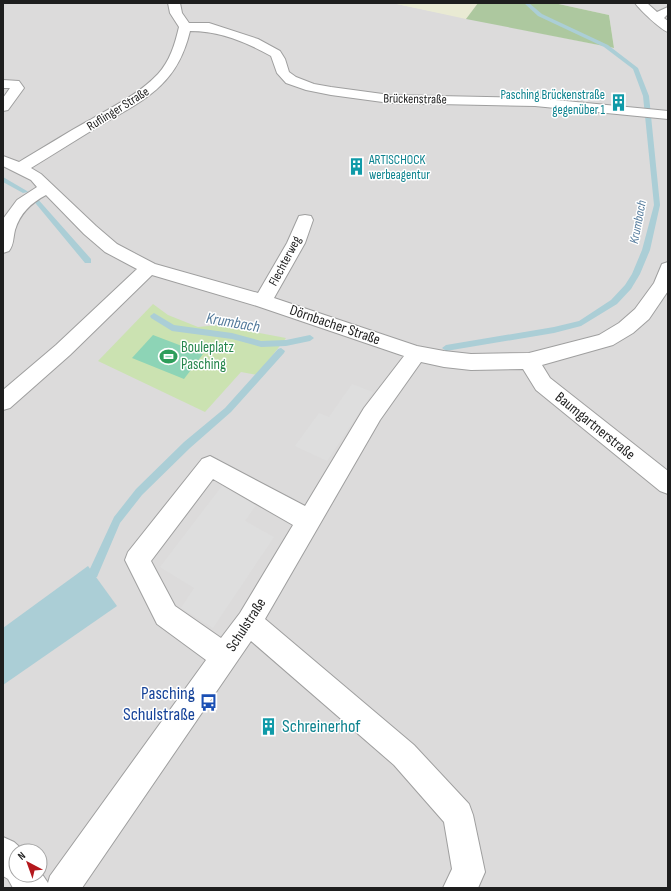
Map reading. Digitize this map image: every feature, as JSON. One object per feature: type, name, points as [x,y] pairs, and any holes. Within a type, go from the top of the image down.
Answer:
[{"type":"street","points":[[174,3],[176,13],[185,27]]},
{"type":"street","points":[[641,3],[668,28]]},
{"type":"street","points":[[658,18],[662,12],[668,10]]},
{"type":"street","name":"Brückenstraße","points":[[185,27],[209,27],[254,42],[276,54],[283,73],[291,80],[311,87],[330,91],[390,100],[535,102],[662,115]]},
{"type":"street","name":"Ruflinger Straße","points":[[20,168],[130,104],[152,88],[170,68],[181,44],[185,27]]},
{"type":"street","points":[[3,84],[14,84],[17,88],[13,96],[3,107]]},
{"type":"street","name":"Dörnbacher Straße","points":[[3,161],[36,177],[90,230],[111,248],[149,268],[263,301],[416,353],[444,359],[471,362],[528,361],[574,350],[606,340],[626,328],[642,314],[663,285],[668,268]]},
{"type":"street","points":[[3,247],[7,230],[14,212],[25,200],[48,188]]},
{"type":"street","name":"Flechterweg","points":[[263,301],[296,243],[305,220]]},
{"type":"street","points":[[3,402],[63,350],[149,268]]},
{"type":"street","name":"Schulstraße","points":[[62,888],[249,622],[372,414],[416,353]]},
{"type":"street","name":"Baumgartnerstraße","points":[[528,361],[543,384],[668,484]]},
{"type":"street","points":[[225,657],[166,615],[137,560],[210,466],[309,521]]},
{"type":"street","points":[[249,622],[404,755],[458,815],[469,872],[459,888]]},
{"type":"shaded area","points":[[3,3],[392,3],[614,48],[609,15],[554,3],[668,3],[668,888],[3,888]]},
{"type":"shaded area","points":[[352,384],[373,392],[327,461],[295,446],[319,413],[329,417]]},
{"type":"shaded area","points":[[222,486],[256,505],[245,521],[274,537],[213,628],[181,608],[194,588],[160,567]]},
{"type":"green space","points":[[392,3],[478,3],[466,19]]},
{"type":"green space","points":[[478,3],[554,3],[609,15],[614,48],[466,19]]},
{"type":"green space","points":[[153,304],[168,315],[198,327],[218,325],[286,338],[257,375],[241,372],[205,412],[98,361]]},
{"type":"green space","name":"Bouleplatz Pasching","points":[[153,335],[203,354],[184,379],[132,358]]},
{"type":"water","points":[[88,566],[117,606],[3,685],[3,628]]},
{"type":"waterway","name":"Krumbach","points":[[446,348],[554,330],[581,323],[614,302],[628,287],[636,274],[646,250],[657,205],[646,96],[635,68],[606,46],[540,15],[526,3]]},
{"type":"waterway","name":"Krumbach","points":[[3,179],[25,192]]},
{"type":"waterway","name":"Krumbach","points":[[34,198],[88,261]]},
{"type":"waterway","name":"Krumbach","points":[[154,316],[172,328],[232,336],[261,344],[286,343],[310,338]]},
{"type":"waterway","points":[[93,573],[117,520],[139,492],[187,445],[228,410],[281,351]]},
{"type":"place","name":"Pasching Brückenstraße gegenüber 1","points":[[618,102]]},
{"type":"place","name":"ARTISCHOCK werbeagentur","points":[[356,167]]},
{"type":"place","name":"Bouleplatz Pasching","points":[[168,356]]},
{"type":"place","name":"Pasching Schulstraße","points":[[208,703]]},
{"type":"place","name":"Schreinerhof","points":[[269,726]]}]
